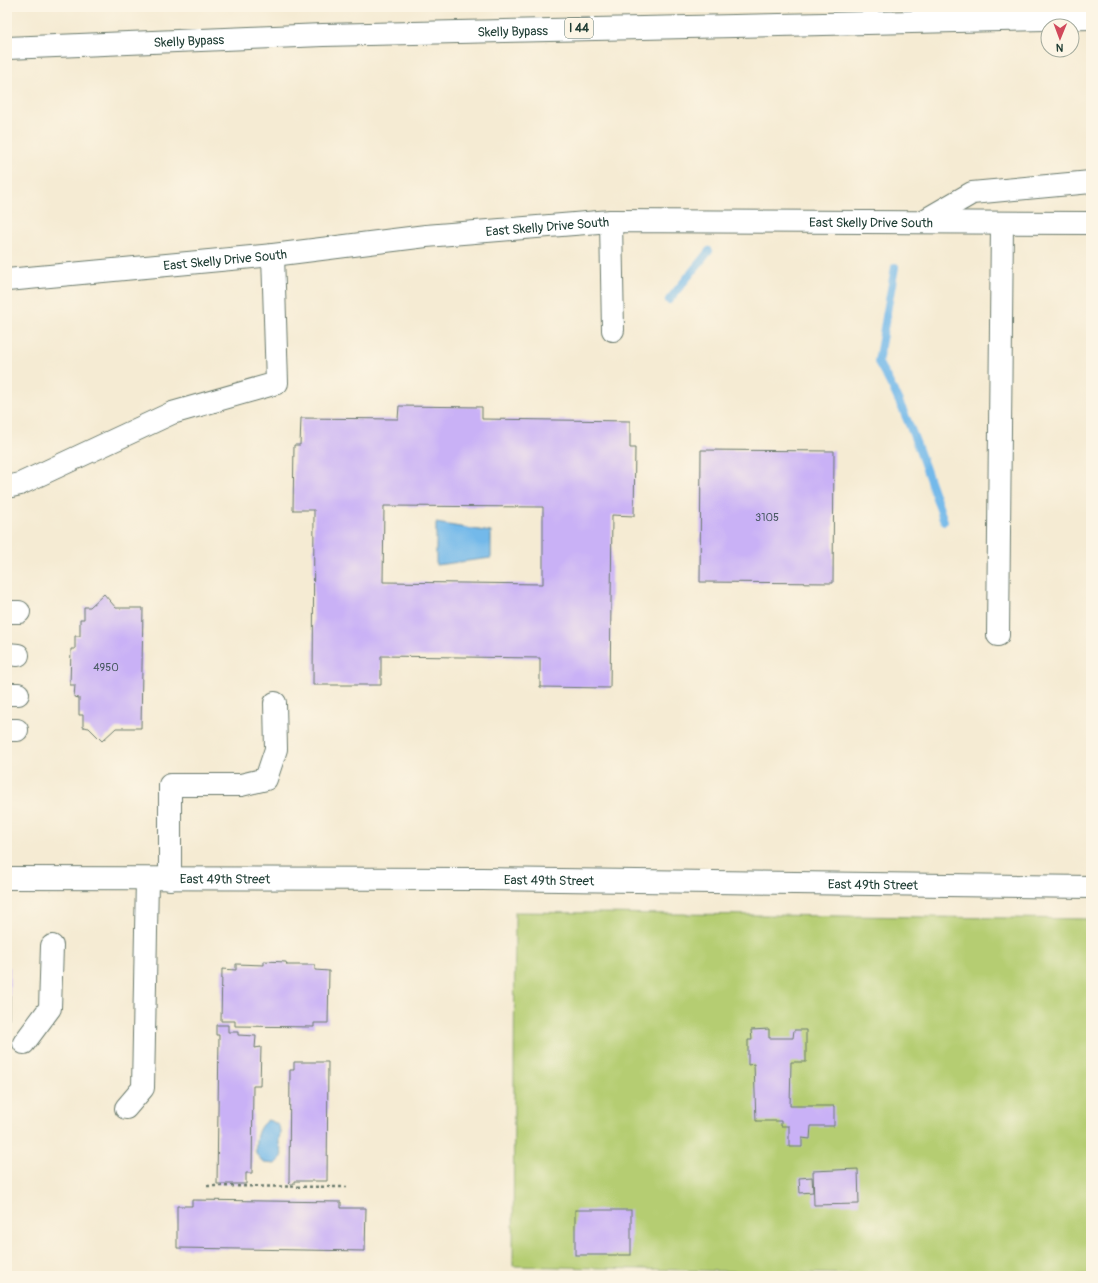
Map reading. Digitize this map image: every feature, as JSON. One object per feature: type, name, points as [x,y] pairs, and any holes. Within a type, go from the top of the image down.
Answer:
[{"type":"main road","name":"Skelly Bypass","points":[[7,48],[322,35],[1091,18]]},
{"type":"main road","points":[[922,222],[972,193],[1091,182]]},
{"type":"main road","points":[[611,221],[613,330]]},
{"type":"main road","name":"East Skelly Drive South","points":[[7,280],[273,255],[426,236],[611,221],[1091,223]]},
{"type":"main road","points":[[998,634],[1002,223]]},
{"type":"main road","points":[[7,487],[20,484],[172,413],[277,383],[273,255]]},
{"type":"main road","points":[[170,879],[170,785],[241,785],[266,779],[276,750],[275,703]]},
{"type":"main road","name":"East 49th Street","points":[[7,878],[482,879],[1091,887]]},
{"type":"main road","points":[[126,1108],[143,1088],[147,879]]},
{"type":"main road","points":[[24,1043],[50,1008],[52,946]]},
{"type":"path","points":[[207,1186],[347,1188]]},
{"type":"green space","points":[[515,912],[1091,919],[1091,1276],[931,1276],[513,1266]]},
{"type":"water","points":[[436,523],[491,532],[491,558],[436,565]]},
{"type":"water","points":[[268,1120],[278,1124],[280,1130],[279,1144],[282,1154],[275,1164],[264,1163],[256,1154],[257,1135],[261,1126]]},
{"type":"building","points":[[399,406],[482,407],[482,419],[630,421],[630,448],[635,448],[634,516],[612,515],[610,688],[540,687],[540,658],[381,656],[381,685],[313,685],[314,510],[293,510],[294,445],[300,445],[301,418],[398,419]],"holes":[[[384,506],[543,507],[543,584],[383,582]]]},
{"type":"building","points":[[701,450],[834,451],[833,583],[700,582]]},
{"type":"building","points":[[104,594],[116,608],[143,608],[141,728],[116,728],[102,741],[89,728],[83,727],[83,715],[79,715],[79,698],[74,697],[75,685],[70,685],[71,649],[75,649],[75,636],[80,636],[80,619],[84,619],[84,607],[90,607]]},
{"type":"building","points":[[264,961],[286,962],[287,965],[315,965],[315,970],[329,971],[328,1023],[314,1023],[314,1027],[235,1026],[235,1021],[221,1021],[222,969],[236,970],[236,964],[264,965]]},
{"type":"building","points":[[7,967],[10,967],[10,1019],[7,1019]]},
{"type":"building","points":[[216,1025],[228,1025],[228,1032],[238,1032],[238,1035],[256,1036],[255,1048],[261,1047],[260,1086],[253,1086],[252,1173],[246,1173],[246,1184],[217,1184],[219,1035],[216,1035]]},
{"type":"building","points":[[769,1029],[769,1038],[793,1038],[794,1030],[806,1030],[806,1062],[791,1062],[790,1106],[834,1106],[834,1126],[811,1126],[810,1139],[802,1138],[802,1147],[789,1147],[789,1126],[781,1126],[781,1121],[756,1121],[754,1064],[748,1065],[748,1040],[752,1040],[751,1030]]},
{"type":"building","points":[[294,1062],[328,1062],[327,1181],[294,1181],[294,1184],[290,1184],[289,1181],[290,1070],[294,1070]]},
{"type":"building","points":[[858,1169],[859,1204],[814,1205],[813,1171]]},
{"type":"building","points":[[812,1177],[813,1192],[800,1193],[799,1178]]},
{"type":"building","points":[[192,1200],[341,1202],[341,1208],[366,1208],[365,1251],[177,1248],[177,1206],[192,1206]]},
{"type":"building","points":[[575,1210],[631,1210],[631,1255],[575,1255]]},
{"type":"waterway","points":[[669,300],[709,251]]},
{"type":"waterway","points":[[895,267],[878,362],[889,381],[907,420],[923,460],[944,521]]}]
